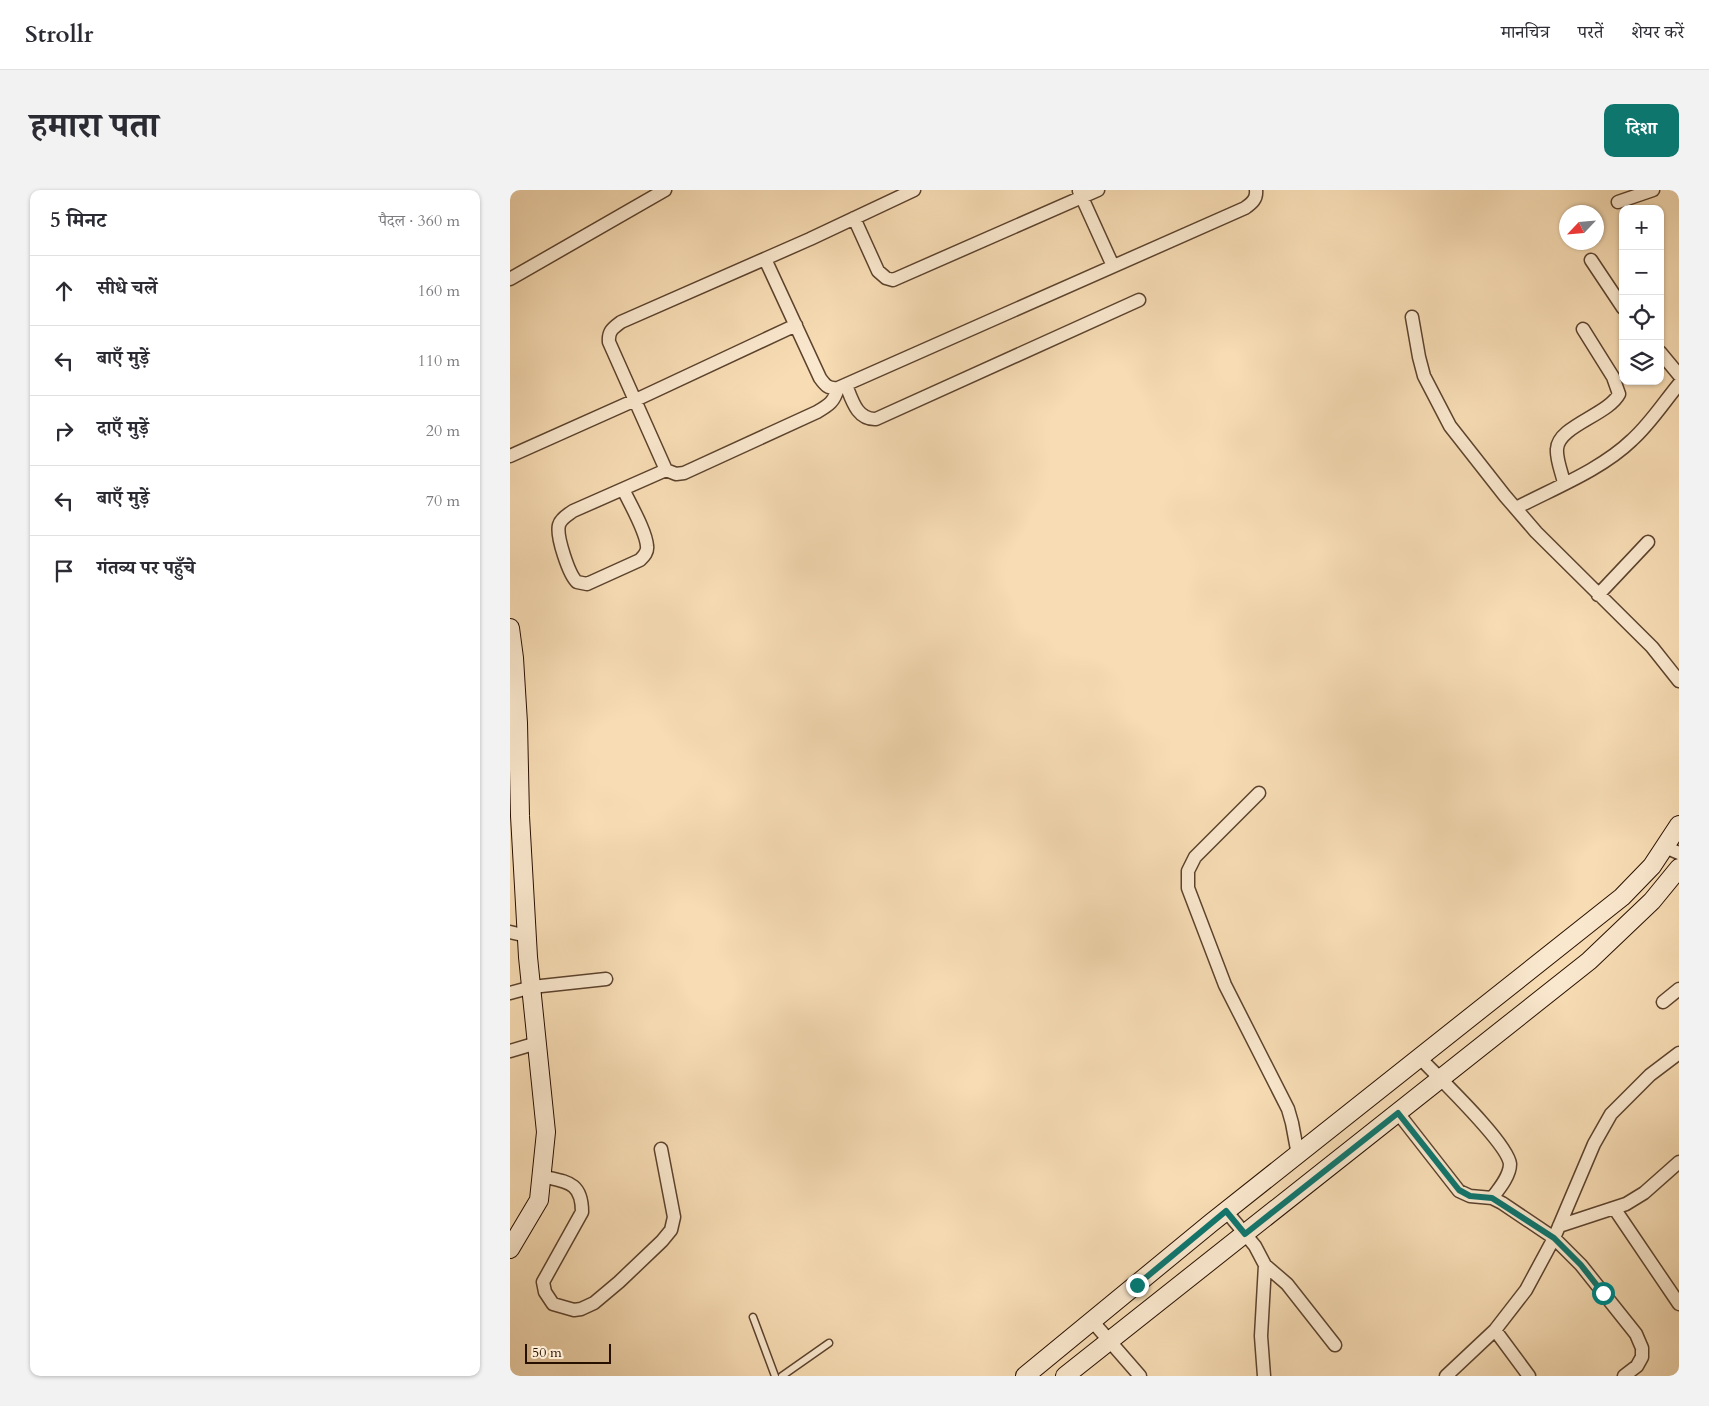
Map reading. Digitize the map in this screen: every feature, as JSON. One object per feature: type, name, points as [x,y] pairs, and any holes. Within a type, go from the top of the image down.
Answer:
[{"type":"street","points":[[510,279],[665,190]]},
{"type":"street","points":[[842,387],[830,405],[817,412],[684,473],[676,474],[666,470],[609,342],[609,334],[612,328],[621,322],[765,259],[914,190]]},
{"type":"street","points":[[854,218],[878,271],[886,278],[893,280],[1080,194],[1098,190]]},
{"type":"street","points":[[765,259],[820,378],[825,386],[830,389],[842,387],[1245,208],[1253,202],[1257,195],[1256,190]]},
{"type":"street","points":[[1618,202],[1652,190]]},
{"type":"street","points":[[1080,194],[1113,266]]},
{"type":"street","points":[[1591,260],[1619,302]]},
{"type":"street","points":[[842,387],[862,416],[876,419],[1139,300]]},
{"type":"street","points":[[1412,317],[1424,376],[1450,426],[1536,532],[1652,647],[1679,681]]},
{"type":"street","points":[[510,456],[796,325]]},
{"type":"street","points":[[1564,483],[1557,450],[1559,440],[1565,434],[1608,406],[1619,394],[1613,377],[1584,329]]},
{"type":"street","points":[[1664,357],[1679,375]]},
{"type":"street","points":[[1516,508],[1605,460],[1633,439],[1679,384]]},
{"type":"street","points":[[623,489],[643,533],[647,547],[645,555],[640,560],[587,584],[577,582],[570,572],[558,535],[559,524],[565,516],[573,511],[666,470]]},
{"type":"street","points":[[1598,595],[1648,542]]},
{"type":"street","points":[[510,1249],[539,1200],[546,1132],[532,987],[518,934],[515,814],[518,723],[511,633]]},
{"type":"street","points":[[1259,793],[1195,857],[1188,871],[1188,888],[1225,985],[1288,1109],[1298,1155]]},
{"type":"street","points":[[1025,1376],[1226,1211],[1622,897],[1652,866],[1672,850],[1679,825]]},
{"type":"street","points":[[1064,1376],[1110,1342],[1589,961],[1652,900],[1679,868]]},
{"type":"street","points":[[510,994],[532,987],[606,979]]},
{"type":"street","points":[[1663,1002],[1679,989]]},
{"type":"street","points":[[510,1051],[537,1043]]},
{"type":"street","points":[[1446,1376],[1495,1330],[1526,1290],[1556,1232],[1594,1144],[1611,1114],[1650,1075],[1679,1053]]},
{"type":"street","points":[[1420,1058],[1496,1139],[1506,1154],[1510,1165],[1506,1178],[1492,1198]]},
{"type":"street","points":[[1398,1113],[1459,1190],[1470,1196],[1492,1198],[1556,1232],[1636,1334],[1642,1348],[1642,1357],[1638,1366],[1624,1376]]},
{"type":"street","points":[[541,1176],[572,1184],[582,1200],[582,1212],[543,1282],[545,1292],[553,1304],[574,1310],[581,1309],[594,1303],[619,1282],[671,1230],[674,1217],[661,1150]]},
{"type":"street","points":[[1556,1232],[1626,1204],[1644,1193],[1679,1162]]},
{"type":"street","points":[[1614,1208],[1679,1304]]},
{"type":"street","points":[[1226,1211],[1255,1246],[1264,1265],[1287,1284],[1335,1345]]},
{"type":"street","points":[[1264,1265],[1261,1336],[1264,1376]]},
{"type":"street","points":[[1093,1322],[1140,1376]]},
{"type":"street","points":[[1495,1330],[1529,1376]]},
{"type":"lane","points":[[753,1317],[776,1376]]},
{"type":"lane","points":[[782,1376],[829,1344]]},
{"type":"route","points":[[1137,1285],[1226,1211],[1245,1234],[1398,1113],[1459,1190],[1470,1196],[1492,1198],[1502,1203],[1554,1238],[1581,1265],[1603,1293]]}]
